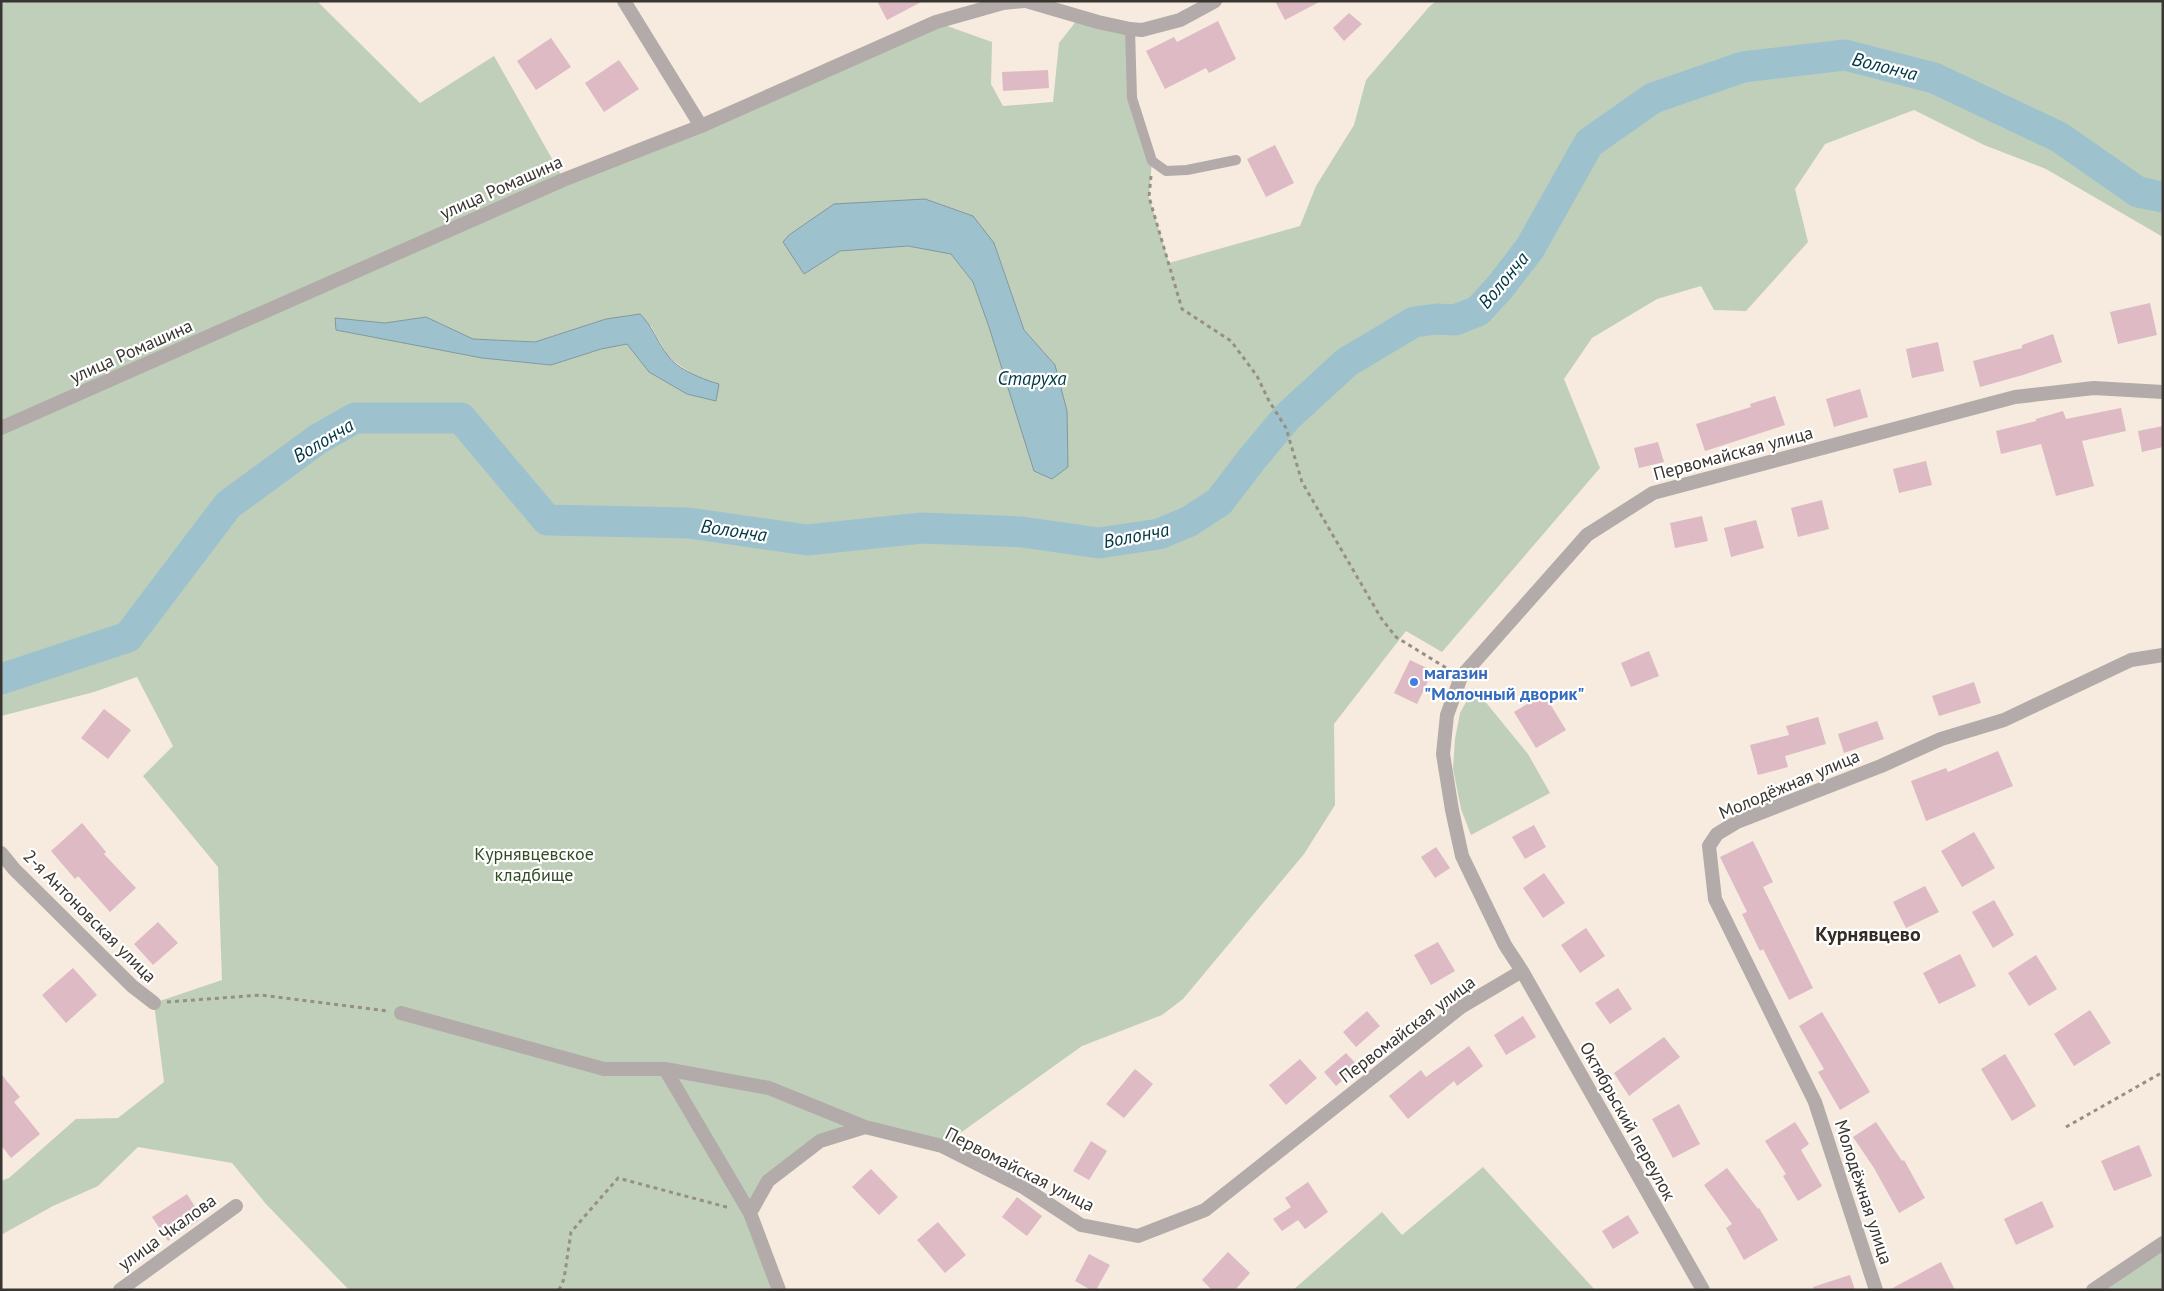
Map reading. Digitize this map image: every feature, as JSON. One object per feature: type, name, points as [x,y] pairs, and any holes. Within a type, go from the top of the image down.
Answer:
[{"type":"street","points":[[624,1],[701,126]]},
{"type":"street","name":"улица Ромашина","points":[[1,428],[564,180],[701,126],[936,22],[1004,2],[1025,1],[1130,29],[1142,30],[1180,20],[1215,1]]},
{"type":"street","points":[[1059,1],[1081,15]]},
{"type":"street","name":"Первомайская улица","points":[[401,1013],[604,1069],[666,1069],[769,1088],[865,1127],[942,1146],[1023,1187],[1080,1224],[1138,1236],[1205,1210],[1461,1007],[1522,971],[1505,945],[1462,856],[1443,754],[1447,715],[1461,677],[1587,535],[1653,493],[2015,397],[2094,388],[2163,392]]},
{"type":"street","name":"Молодёжная улица","points":[[1876,1290],[1815,1102],[1714,899],[1709,846],[1717,834],[1737,822],[1881,766],[1941,739],[2004,720],[2131,660],[2163,655]]},
{"type":"street","name":"2-я Антоновская улица","points":[[1,853],[14,869],[132,986],[154,1003]]},
{"type":"street","name":"Октябрьский переулок","points":[[1522,971],[1703,1290]]},
{"type":"street","points":[[666,1069],[750,1213],[779,1290]]},
{"type":"street","points":[[750,1213],[768,1180],[820,1141],[865,1127]]},
{"type":"street","name":"улица Чкалова","points":[[120,1290],[236,1206]]},
{"type":"street","points":[[2093,1290],[2163,1243]]},
{"type":"lane","points":[[1130,29],[1132,98],[1152,161],[1166,171],[1187,170],[1236,160]]},
{"type":"path","points":[[1152,161],[1149,197],[1182,309],[1231,340],[1257,376],[1286,428],[1302,482],[1381,618],[1396,637],[1461,677]]},
{"type":"path","points":[[154,1003],[261,995],[401,1013]]},
{"type":"path","points":[[2066,1127],[2163,1072]]},
{"type":"path","points":[[558,1290],[564,1279],[571,1232],[618,1178],[750,1213]]},
{"type":"green space","name":"Курнявцевское кладбище","points":[[1,1],[317,1],[420,103],[494,56],[564,180],[936,22],[992,42],[991,84],[1003,106],[1053,102],[1059,43],[1081,15],[1130,29],[1132,98],[1152,161],[1149,197],[1169,263],[1300,226],[1316,186],[1354,125],[1366,80],[1436,1],[2163,1],[2163,237],[2046,169],[1984,145],[1914,110],[1825,144],[1795,189],[1808,242],[1746,311],[1714,310],[1701,286],[1657,299],[1592,338],[1564,379],[1600,468],[1442,652],[1406,631],[1334,724],[1335,805],[1304,854],[1183,999],[1162,1015],[1082,1046],[942,1146],[865,1127],[820,1141],[769,1181],[750,1213],[779,1290],[349,1290],[266,1204],[232,1163],[138,1147],[98,1186],[53,1206],[1,1235],[1,1181],[9,1178],[76,1119],[118,1118],[164,1082],[154,1003],[222,980],[218,867],[143,776],[173,746],[137,677],[94,692],[1,716]],"holes":[[[835,204],[994,243],[1024,330],[1055,365],[989,327],[973,282],[951,254],[908,246],[840,251],[804,273],[784,242],[789,235]],[[426,317],[473,339],[535,342],[606,319],[651,326],[669,358],[700,379],[718,384],[716,400],[687,394],[649,372],[627,344],[601,349],[551,365],[482,358],[337,330],[335,318],[385,323]]]},
{"type":"green space","points":[[1474,688],[1528,754],[1550,793],[1471,835],[1461,809],[1453,769],[1455,739],[1460,713]]},
{"type":"green space","points":[[1483,1167],[1595,1290],[1293,1290],[1382,1212],[1402,1235]]},
{"type":"green space","points":[[2163,1243],[2163,1290],[2093,1290]]},
{"type":"water","name":"Старуха","points":[[925,199],[973,216],[994,243],[1024,330],[1055,365],[1067,411],[1068,467],[1052,479],[1034,471],[973,282],[951,254],[908,246],[840,251],[804,274],[783,242],[789,235],[834,204]]},
{"type":"water","points":[[640,314],[672,361],[691,373],[719,384],[716,401],[687,394],[649,372],[627,344],[601,349],[551,365],[482,358],[336,330],[335,318],[385,323],[426,317],[473,339],[535,342],[606,319]]},
{"type":"building","points":[[877,1],[923,1],[887,20]]},
{"type":"building","points":[[1275,1],[1321,1],[1285,20]]},
{"type":"building","points":[[1349,13],[1362,24],[1344,41],[1333,28]]},
{"type":"building","points":[[1218,21],[1236,59],[1209,73],[1206,68],[1165,89],[1146,51],[1174,37],[1177,42]]},
{"type":"building","points":[[551,38],[571,67],[536,90],[517,61]]},
{"type":"building","points":[[619,60],[639,89],[604,112],[585,83]]},
{"type":"building","points":[[1048,70],[1049,88],[1003,91],[1002,72]]},
{"type":"building","points":[[1275,145],[1294,183],[1266,197],[1247,159]]},
{"type":"building","points":[[2150,303],[2157,335],[2118,344],[2110,312]]},
{"type":"building","points":[[2053,334],[2062,362],[1980,387],[1973,361],[2022,348],[2022,345]]},
{"type":"building","points":[[1938,342],[1944,371],[1912,378],[1906,349]]},
{"type":"building","points":[[1860,389],[1868,417],[1834,427],[1826,399]]},
{"type":"building","points":[[1775,396],[1785,425],[1705,451],[1696,424],[1751,407],[1750,404]]},
{"type":"building","points":[[2121,408],[2126,431],[2082,441],[2094,486],[2056,496],[2041,444],[2001,454],[1996,431],[2036,421],[2036,419],[2063,411],[2066,419]]},
{"type":"building","points":[[2163,426],[2163,447],[2142,452],[2138,431]]},
{"type":"building","points":[[1658,442],[1664,462],[1639,468],[1634,448]]},
{"type":"building","points":[[1926,461],[1932,485],[1899,493],[1893,469]]},
{"type":"building","points":[[1822,500],[1829,529],[1798,537],[1791,508]]},
{"type":"building","points":[[1702,516],[1708,541],[1675,548],[1670,523]]},
{"type":"building","points":[[1756,520],[1764,548],[1731,557],[1724,528]]},
{"type":"building","points":[[1649,651],[1659,676],[1631,687],[1621,663]]},
{"type":"building","name":"магазин \"Молочный дворик\"","points":[[1410,660],[1433,671],[1417,704],[1394,693]]},
{"type":"building","points":[[1974,682],[1981,703],[1939,716],[1932,696]]},
{"type":"building","points":[[1544,694],[1566,730],[1536,748],[1514,712]]},
{"type":"building","points":[[104,709],[131,730],[108,759],[81,738]]},
{"type":"building","points":[[1818,717],[1826,744],[1785,756],[1788,767],[1758,775],[1750,745],[1789,735],[1786,726]]},
{"type":"building","points":[[1877,721],[1884,739],[1844,753],[1838,734]]},
{"type":"building","points":[[1998,751],[2013,786],[1926,821],[1911,781],[1946,768],[1948,772]]},
{"type":"building","points":[[82,823],[106,852],[104,854],[136,888],[110,912],[78,876],[75,879],[51,851]]},
{"type":"building","points":[[1534,825],[1546,847],[1525,859],[1512,837]]},
{"type":"building","points":[[1974,832],[1995,868],[1962,887],[1941,851]]},
{"type":"building","points":[[1753,841],[1773,882],[1763,887],[1813,988],[1789,1000],[1763,949],[1760,951],[1742,914],[1747,912],[1720,857]]},
{"type":"building","points":[[1436,847],[1450,868],[1435,878],[1421,857]]},
{"type":"building","points":[[1544,873],[1565,903],[1543,918],[1523,888]]},
{"type":"building","points":[[1925,886],[1939,912],[1906,928],[1893,902]]},
{"type":"building","points":[[1994,900],[2014,935],[1993,948],[1972,912]]},
{"type":"building","points":[[158,922],[178,943],[153,965],[134,944]]},
{"type":"building","points":[[1586,928],[1605,956],[1580,973],[1561,945]]},
{"type":"building","points":[[1438,942],[1455,971],[1431,985],[1414,955]]},
{"type":"building","points":[[1960,954],[1976,986],[1939,1004],[1923,973]]},
{"type":"building","points":[[2036,955],[2057,989],[2029,1006],[2008,973]]},
{"type":"building","points":[[73,968],[97,995],[66,1023],[42,995]]},
{"type":"building","points":[[1618,988],[1632,1009],[1610,1024],[1595,1003]]},
{"type":"building","points":[[2090,1010],[2111,1043],[2074,1066],[2054,1034]]},
{"type":"building","points":[[1367,1011],[1380,1026],[1356,1047],[1343,1032]]},
{"type":"building","points":[[1822,1012],[1870,1092],[1840,1110],[1818,1072],[1824,1069],[1799,1026]]},
{"type":"building","points":[[1523,1016],[1536,1037],[1506,1055],[1494,1035]]},
{"type":"building","points":[[1664,1037],[1680,1057],[1629,1096],[1614,1073]]},
{"type":"building","points":[[1469,1046],[1483,1066],[1457,1086],[1454,1081],[1408,1119],[1389,1096],[1421,1070],[1426,1077]]},
{"type":"building","points":[[1346,1053],[1358,1066],[1336,1086],[1324,1072]]},
{"type":"building","points":[[2005,1054],[2036,1106],[2012,1121],[1981,1069]]},
{"type":"building","points":[[1300,1059],[1317,1078],[1286,1105],[1269,1085]]},
{"type":"building","points":[[1135,1069],[1153,1084],[1124,1118],[1106,1104]]},
{"type":"building","points":[[1,1074],[20,1097],[14,1102],[40,1134],[11,1158],[1,1145]]},
{"type":"building","points":[[1679,1104],[1700,1144],[1673,1158],[1652,1119]]},
{"type":"building","points":[[1795,1122],[1809,1144],[1801,1150],[1822,1186],[1798,1201],[1783,1176],[1786,1174],[1765,1141]]},
{"type":"building","points":[[1876,1122],[1902,1161],[1904,1160],[1925,1198],[1899,1213],[1874,1168],[1853,1137]]},
{"type":"building","points":[[1091,1141],[1107,1151],[1089,1180],[1073,1171]]},
{"type":"building","points":[[2139,1145],[2152,1176],[2114,1191],[2101,1161]]},
{"type":"building","points":[[1727,1168],[1759,1208],[1778,1240],[1744,1260],[1726,1228],[1732,1224],[1704,1185]]},
{"type":"building","points":[[871,1169],[898,1197],[879,1215],[852,1187]]},
{"type":"building","points":[[1308,1182],[1328,1212],[1305,1229],[1298,1220],[1282,1231],[1273,1219],[1291,1207],[1285,1198]]},
{"type":"building","points":[[187,1194],[202,1218],[168,1241],[152,1217]]},
{"type":"building","points":[[1017,1197],[1042,1216],[1027,1236],[1002,1217]]},
{"type":"building","points":[[2042,1201],[2054,1227],[2016,1245],[2004,1219]]},
{"type":"building","points":[[1628,1215],[1639,1233],[1613,1249],[1602,1231]]},
{"type":"building","points":[[938,1222],[966,1255],[945,1273],[917,1240]]},
{"type":"building","points":[[1228,1252],[1250,1273],[1235,1290],[1212,1290],[1202,1280]]},
{"type":"building","points":[[1089,1254],[1110,1265],[1096,1290],[1091,1290],[1075,1281]]},
{"type":"building","points":[[1941,1262],[1955,1290],[1889,1290]]},
{"type":"building","points":[[1850,1275],[1855,1290],[1814,1290],[1813,1287]]},
{"type":"waterway","name":"Волонча","points":[[1,679],[128,637],[228,505],[318,439],[355,418],[461,418],[547,520],[689,523],[807,540],[922,528],[1022,532],[1099,543],[1159,534],[1188,522],[1219,502],[1287,417],[1347,362],[1414,322],[1437,319],[1455,320],[1478,311],[1500,287],[1530,248],[1589,143],[1653,98],[1743,67],[1845,55],[1934,78],[2059,137],[2138,192],[2163,197]]},
{"type":"place","name":"магазин \"Молочный дворик\"","points":[[1414,682]]},
{"type":"district","name":"Курнявцево","points":[[1868,934]]}]
